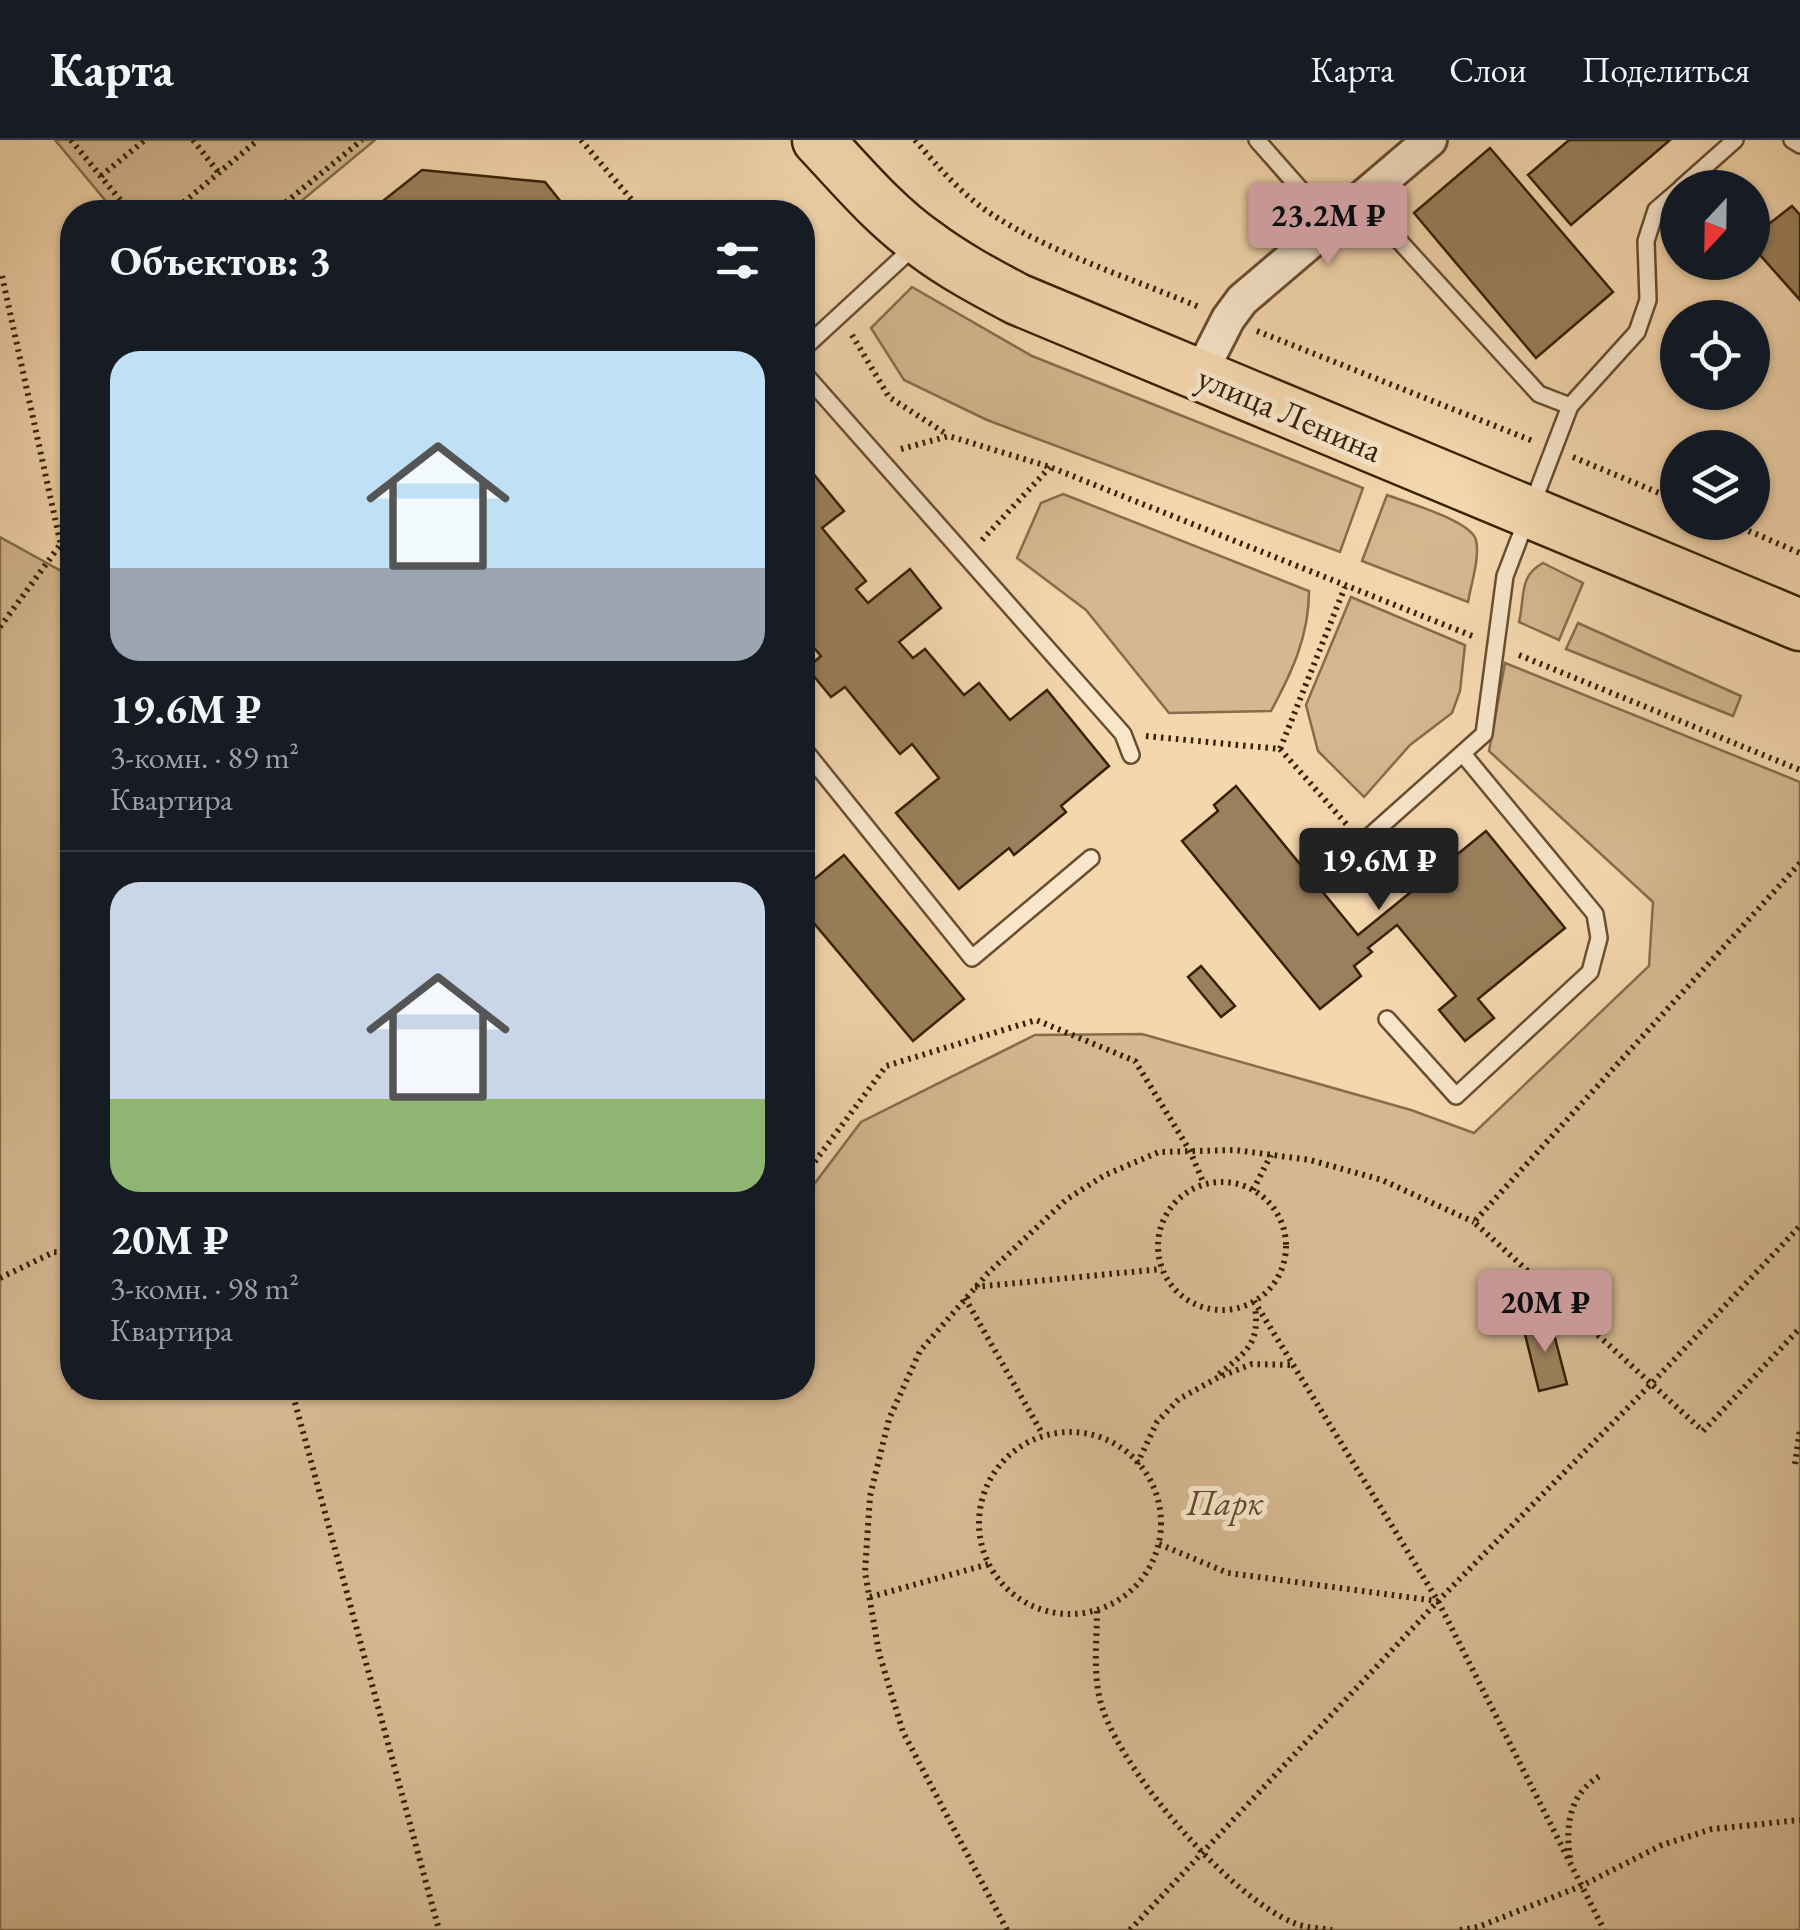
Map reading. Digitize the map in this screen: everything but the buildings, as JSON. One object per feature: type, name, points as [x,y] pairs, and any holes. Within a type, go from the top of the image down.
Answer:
[{"type":"main road","name":"улица Ленина","points":[[818,140],[920,242],[1017,298],[1800,626]]},
{"type":"street","points":[[1199,376],[1242,300],[1430,140]]},
{"type":"lane","points":[[1257,140],[1331,224]]},
{"type":"lane","points":[[1701,170],[1735,140]]},
{"type":"lane","points":[[1792,140],[1800,146]]},
{"type":"lane","points":[[1360,199],[1539,394],[1570,406]]},
{"type":"lane","points":[[1362,842],[1484,734],[1506,576],[1570,406],[1637,332],[1648,300],[1646,241],[1660,206]]},
{"type":"lane","points":[[815,338],[920,242]]},
{"type":"lane","points":[[815,385],[1123,734],[1131,755]]},
{"type":"lane","points":[[1387,1018],[1456,1096],[1590,972],[1600,938],[1595,914],[1463,754]]},
{"type":"lane","points":[[815,763],[972,958],[1091,858]]},
{"type":"path","points":[[71,140],[120,200]]},
{"type":"path","points":[[101,176],[144,140]]},
{"type":"path","points":[[192,140],[218,173]]},
{"type":"path","points":[[186,200],[258,140]]},
{"type":"path","points":[[289,200],[362,140]]},
{"type":"path","points":[[582,140],[632,200]]},
{"type":"path","points":[[915,140],[944,174],[993,215],[1049,244],[1660,494]]},
{"type":"path","points":[[0,627],[60,545],[2,276]]},
{"type":"path","points":[[840,316],[889,398],[949,436],[1050,468],[1800,770]]},
{"type":"path","points":[[878,455],[949,436]]},
{"type":"path","points":[[967,556],[1050,468]]},
{"type":"path","points":[[1770,540],[1800,553]]},
{"type":"path","points":[[1280,748],[1345,586]]},
{"type":"path","points":[[1123,734],[1280,748],[1362,842]]},
{"type":"path","points":[[1474,1222],[1800,863]]},
{"type":"path","points":[[815,1161],[886,1066],[1036,1020],[1135,1061],[1190,1151],[1204,1184]]},
{"type":"path","points":[[1008,1930],[903,1732],[879,1653],[865,1572],[870,1496],[889,1419],[920,1351],[974,1288],[1067,1198],[1105,1175],[1159,1152],[1235,1150],[1271,1154],[1310,1160],[1382,1180],[1474,1222],[1703,1430],[1800,1328]]},
{"type":"path","points":[[1253,1190],[1271,1154]]},
{"type":"path","points":[[1225,1182],[1253,1190],[1278,1214],[1286,1234],[1280,1275],[1268,1292],[1230,1310],[1208,1310],[1188,1302],[1172,1288],[1162,1269],[1158,1238],[1170,1208],[1184,1193],[1204,1184],[1225,1182]]},
{"type":"path","points":[[1130,1930],[1438,1602],[1799,1228]]},
{"type":"path","points":[[0,1278],[60,1252]]},
{"type":"path","points":[[974,1288],[1162,1269]]},
{"type":"path","points":[[965,1298],[1043,1435]]},
{"type":"path","points":[[1254,1301],[1438,1602],[1604,1930]]},
{"type":"path","points":[[1206,1384],[1253,1342],[1257,1334],[1254,1301]]},
{"type":"path","points":[[1136,1464],[1157,1422],[1179,1399],[1252,1364],[1292,1365]]},
{"type":"path","points":[[294,1400],[439,1930]]},
{"type":"path","points":[[1795,1464],[1800,1430]]},
{"type":"path","points":[[1074,1431],[1105,1438],[1136,1464],[1148,1474],[1158,1496],[1162,1520],[1159,1544],[1147,1573],[1125,1596],[1096,1610],[1065,1614],[1034,1606],[1008,1590],[989,1564],[980,1534],[981,1502],[993,1473],[1015,1450],[1043,1435],[1074,1431]]},
{"type":"path","points":[[1159,1544],[1228,1573],[1438,1602]]},
{"type":"path","points":[[870,1597],[989,1564]]},
{"type":"path","points":[[1096,1610],[1097,1680],[1102,1706],[1118,1743],[1140,1778],[1203,1852],[1241,1889],[1295,1924],[1332,1930]]},
{"type":"path","points":[[1571,1867],[1566,1834],[1571,1807],[1585,1784],[1602,1774]]},
{"type":"path","points":[[1460,1930],[1478,1927],[1581,1886],[1622,1863],[1679,1840],[1712,1830],[1800,1820]]},
{"type":"green space","points":[[55,140],[375,140],[302,200],[105,200]]},
{"type":"green space","points":[[912,287],[1032,356],[1363,488],[1340,552],[987,420],[904,380],[871,328]]},
{"type":"green space","points":[[1063,494],[1309,591],[1298,653],[1271,711],[1169,713],[1086,610],[1017,558],[1041,503]]},
{"type":"green space","points":[[1387,495],[1437,513],[1472,533],[1477,555],[1468,602],[1362,561]]},
{"type":"green space","name":"Парк","points":[[0,537],[60,570],[60,1400],[815,1400],[815,1183],[861,1122],[1035,1035],[1142,1034],[1411,1110],[1474,1133],[1649,966],[1653,902],[1489,751],[1505,663],[1800,782],[1800,1930],[0,1930]]},
{"type":"green space","points":[[1543,563],[1583,583],[1559,640],[1519,622],[1526,581]]},
{"type":"green space","points":[[1351,597],[1465,645],[1460,691],[1452,713],[1410,745],[1364,797],[1318,751],[1306,705]]},
{"type":"green space","points":[[1578,623],[1741,696],[1733,716],[1566,649]]}]
